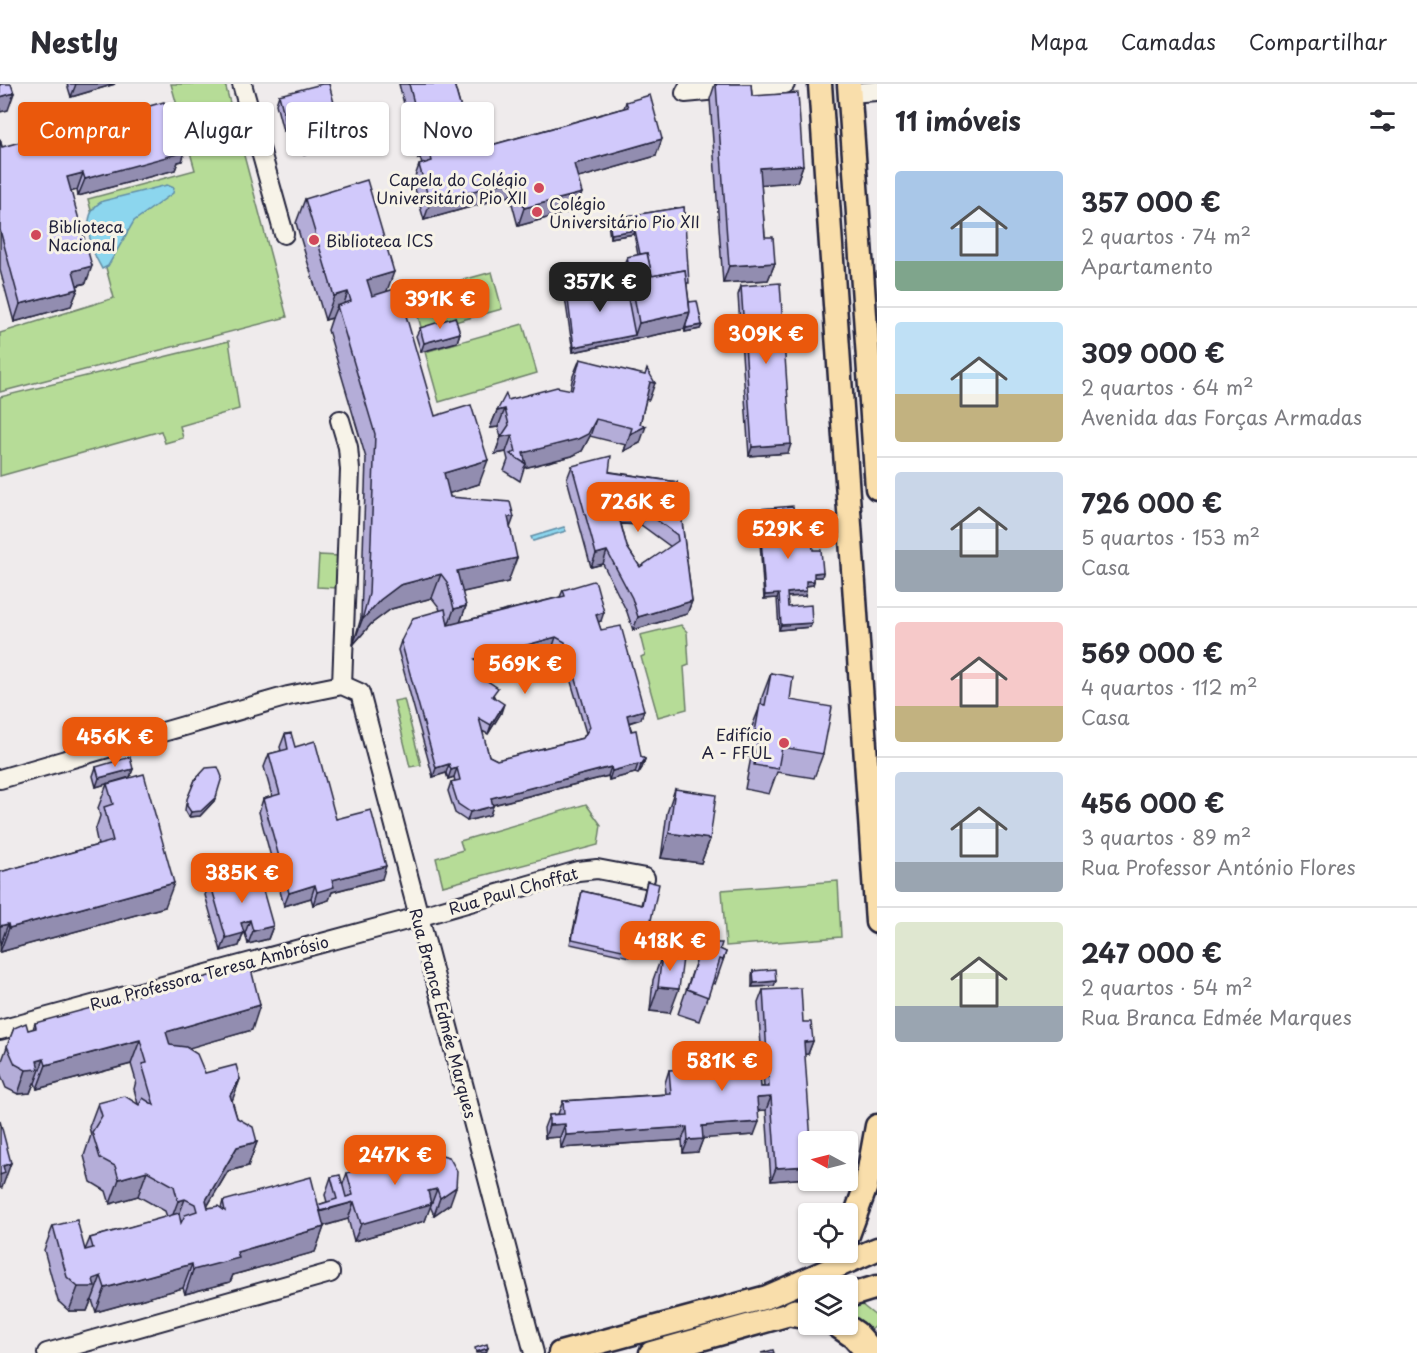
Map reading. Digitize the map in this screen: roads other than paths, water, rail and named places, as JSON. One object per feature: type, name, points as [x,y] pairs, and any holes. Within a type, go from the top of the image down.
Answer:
[{"type":"highway","points":[[855,1335],[871,1353]]},
{"type":"main road","points":[[820,84],[877,922]]},
{"type":"main road","points":[[849,88],[873,375],[877,488]]},
{"type":"main road","points":[[858,1208],[866,1186],[877,1126]]},
{"type":"main road","points":[[820,1275],[877,1249]]},
{"type":"main road","points":[[818,1275],[828,1263]]},
{"type":"main road","points":[[561,1353],[767,1297],[798,1284]]},
{"type":"main road","points":[[858,1293],[877,1287]]},
{"type":"main road","points":[[651,1353],[798,1314]]},
{"type":"street","points":[[242,84],[284,234]]},
{"type":"street","points":[[690,84],[685,93],[784,84]]},
{"type":"street","points":[[849,88],[877,90]]},
{"type":"street","points":[[0,779],[288,696],[342,685],[350,470],[348,447],[340,420]]},
{"type":"street","name":"Rua Branca Edmée Marques","points":[[342,685],[354,688],[362,697],[534,1353]]},
{"type":"street","name":"Rua Paul Choffat","points":[[418,917],[582,870],[604,870],[645,878]]},
{"type":"street","name":"Rua Professora Teresa Ambrósio","points":[[0,1030],[418,917]]},
{"type":"street","points":[[47,1353],[330,1273]]},
{"type":"water","points":[[167,185],[174,188],[173,193],[134,221],[108,266],[102,269],[89,233],[91,214],[95,207],[103,201]]},
{"type":"water","points":[[564,527],[566,531],[533,541],[531,537]]},
{"type":"place","name":"Capela do Colégio Universitário Pio XII","points":[[539,188]]},
{"type":"place","name":"Colégio Universitário Pio XII","points":[[537,212]]},
{"type":"place","name":"Biblioteca Nacional","points":[[36,235]]},
{"type":"place","name":"Biblioteca ICS","points":[[314,240]]},
{"type":"place","name":"Edifício A - FFUL","points":[[784,743]]}]
